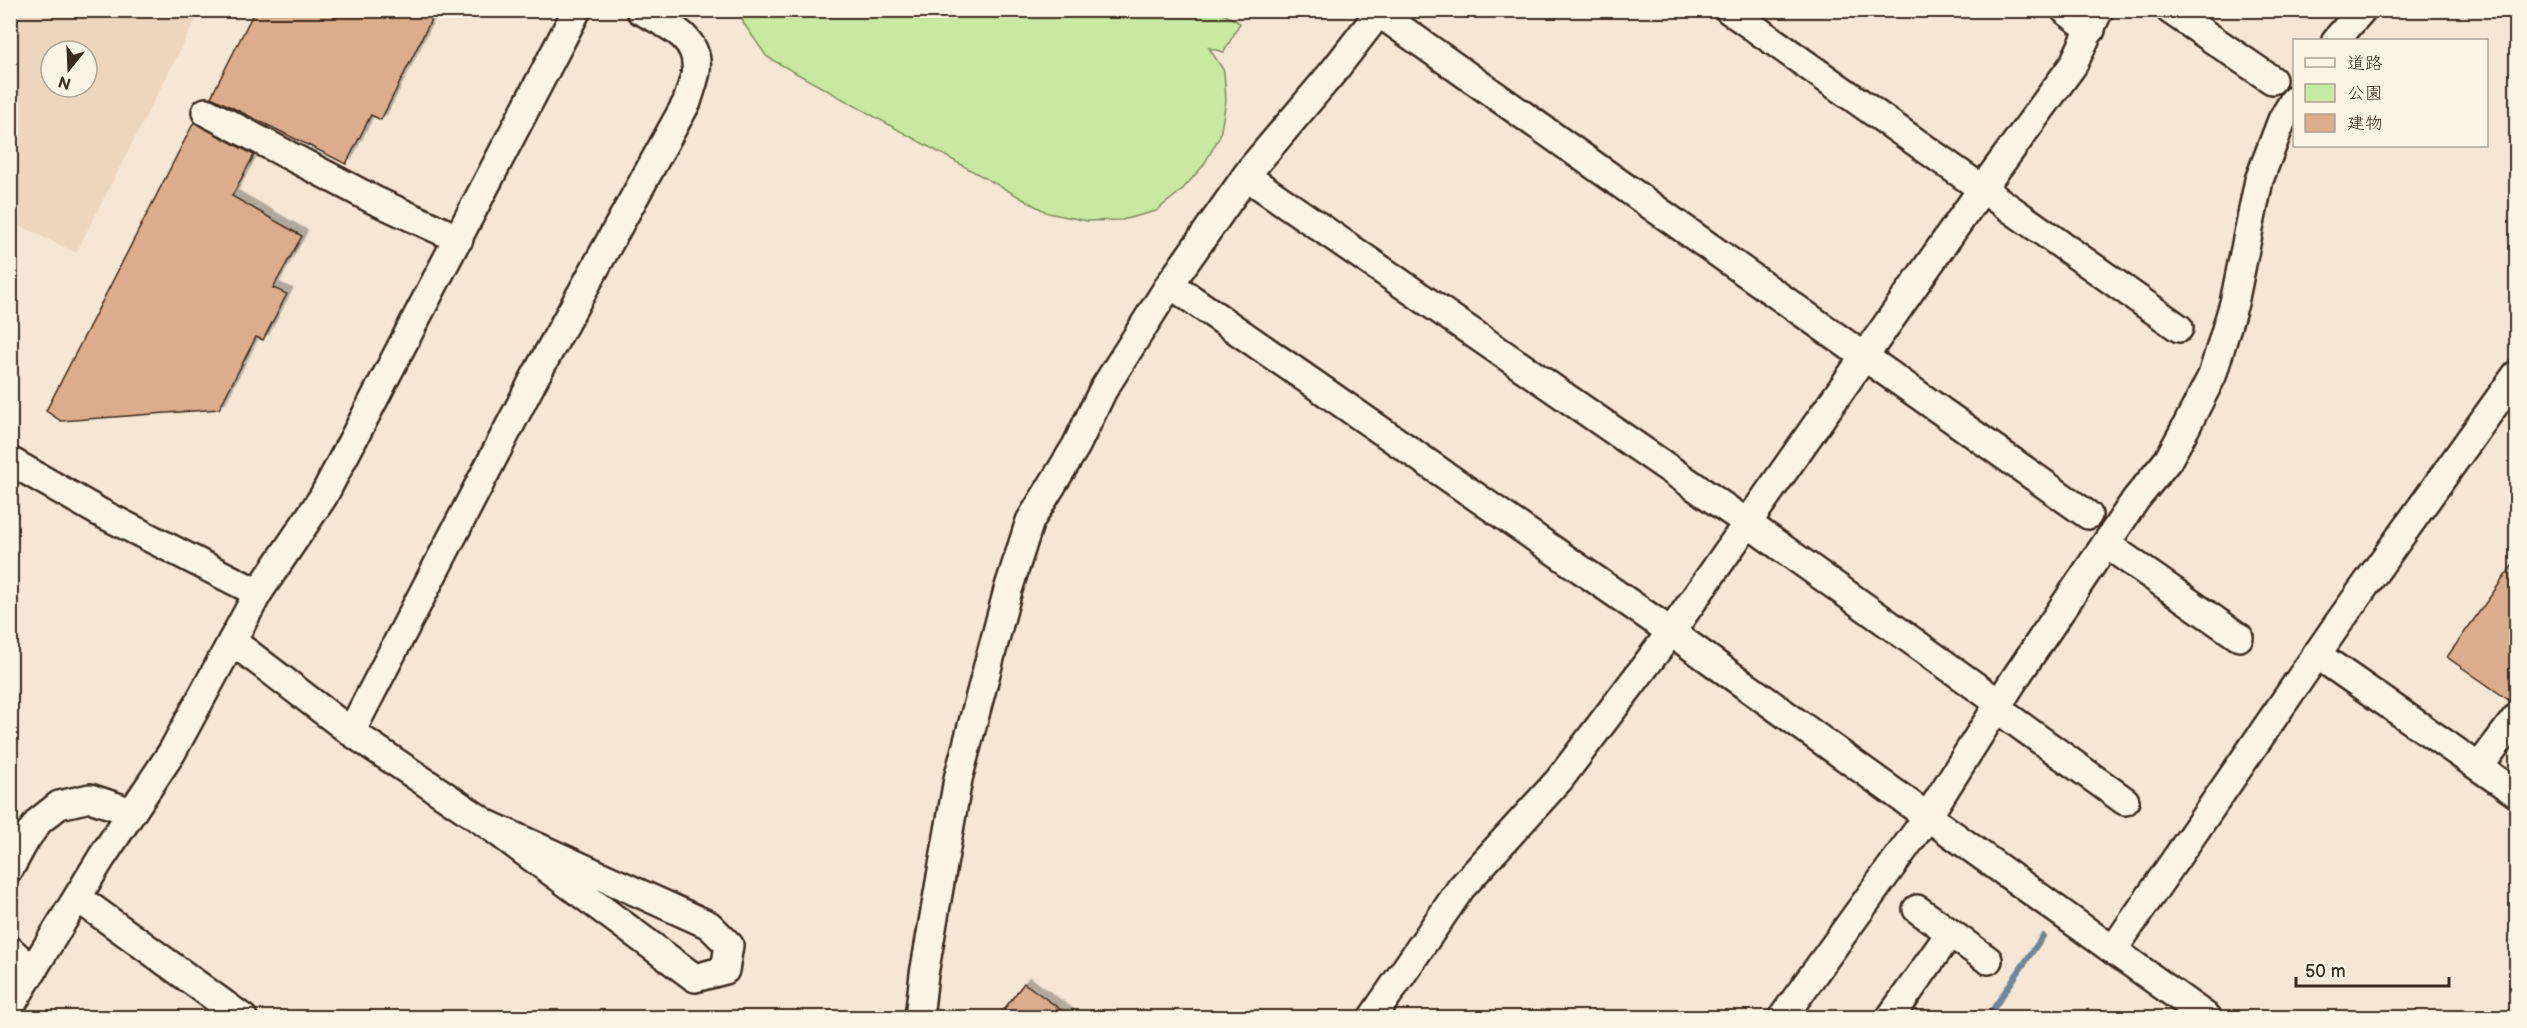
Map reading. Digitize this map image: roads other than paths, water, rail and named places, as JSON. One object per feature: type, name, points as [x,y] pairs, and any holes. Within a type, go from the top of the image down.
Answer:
[{"type":"lane","points":[[10,1007],[172,752],[258,593],[323,497],[577,10]]},
{"type":"lane","points":[[351,732],[535,377],[687,102],[696,69],[692,46],[677,30],[640,10]]},
{"type":"lane","points":[[1729,10],[2180,328]]},
{"type":"lane","points":[[1372,1017],[1461,888],[1558,780],[1671,632],[1746,522],[1982,189],[2073,65],[2095,20],[2065,10]]},
{"type":"lane","points":[[2170,10],[2272,80]]},
{"type":"lane","points":[[2337,39],[2362,10]]},
{"type":"lane","points":[[919,1017],[924,974],[958,779],[1001,612],[1030,520],[1076,446],[1103,390],[1170,284],[1246,176],[1334,72],[1380,12],[2088,515]]},
{"type":"lane","points":[[1789,1015],[1928,816],[1998,705],[2136,499],[2168,460],[2212,376],[2234,303],[2259,180],[2283,120],[2293,103]]},
{"type":"lane","points":[[206,112],[374,200],[459,239]]},
{"type":"lane","points":[[1246,176],[1746,522],[1998,705],[2125,801]]},
{"type":"lane","points":[[1170,284],[1671,632],[2208,1017]]},
{"type":"lane","points":[[2113,950],[2316,654],[2517,375]]},
{"type":"lane","points":[[10,461],[99,512],[258,593]]},
{"type":"lane","points":[[2106,544],[2239,637]]},
{"type":"lane","points":[[232,641],[351,732],[487,824],[695,978],[725,970],[729,945],[709,925],[487,824]]},
{"type":"lane","points":[[2316,654],[2517,793]]},
{"type":"lane","points":[[2479,767],[2516,717]]},
{"type":"lane","points":[[10,868],[39,821],[59,805],[90,798],[132,812]]},
{"type":"lane","points":[[78,898],[243,1017]]},
{"type":"lane","points":[[1917,909],[1988,960]]},
{"type":"lane","points":[[1890,1017],[1950,933]]},
{"type":"lane","points":[[10,950],[33,971]]},
{"type":"waterway","points":[[1987,1018],[2043,936]]}]
